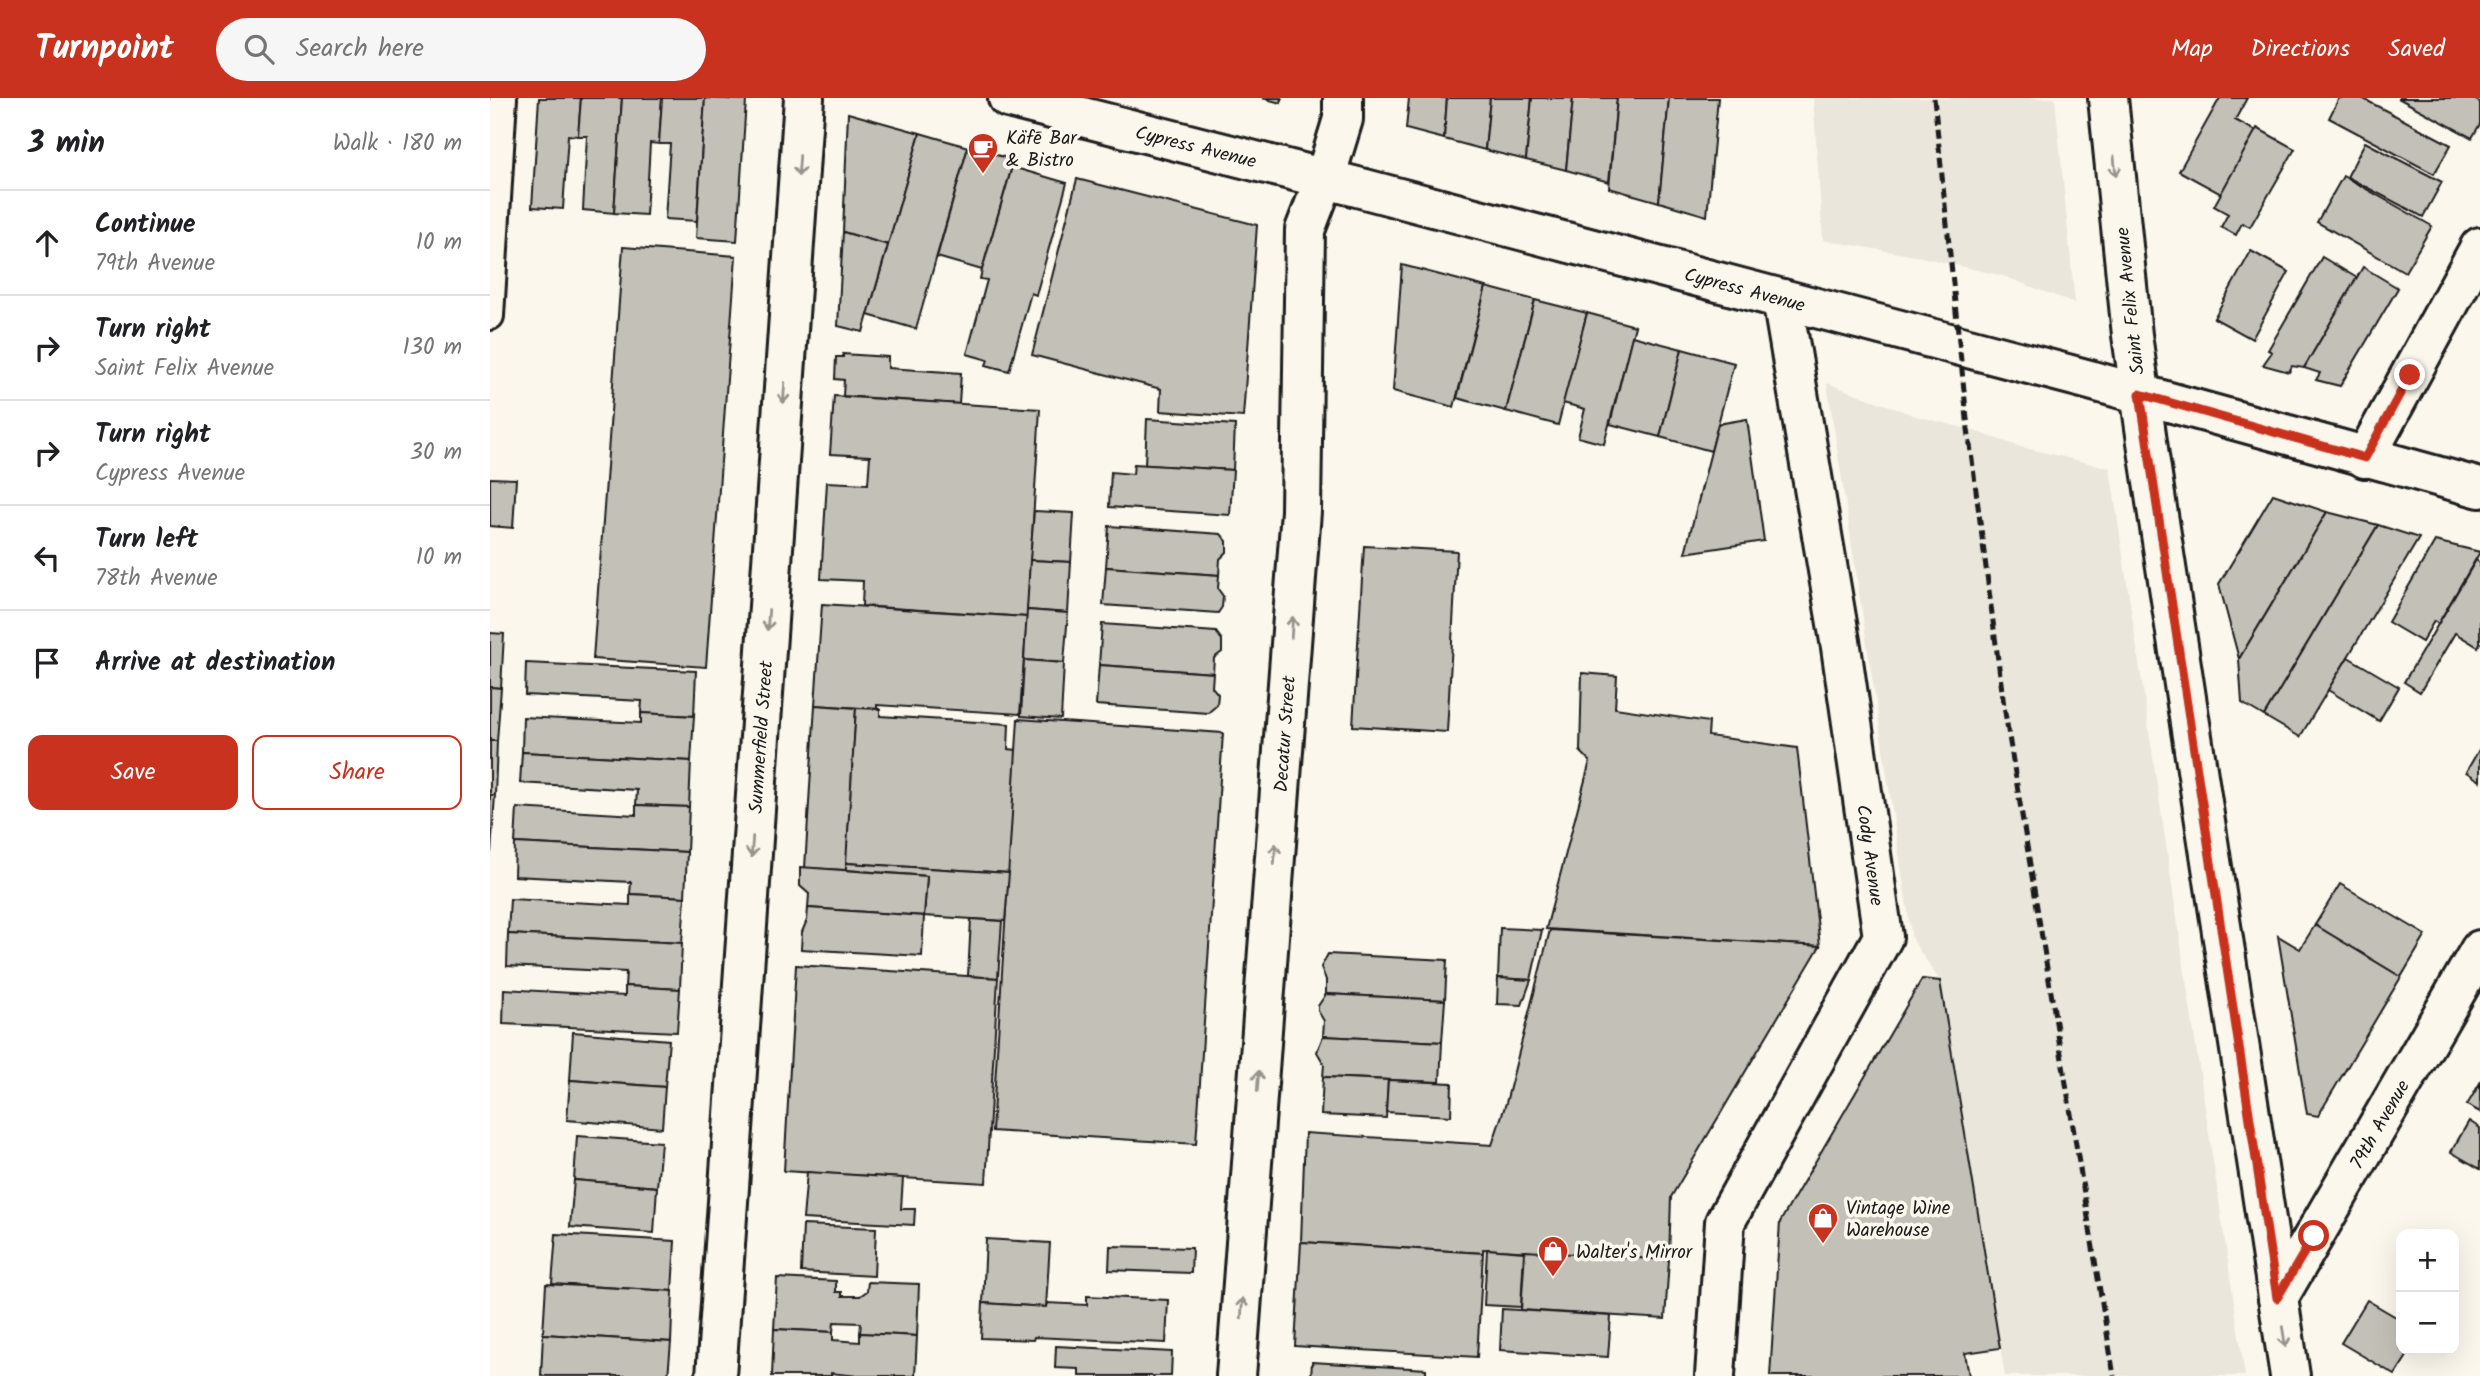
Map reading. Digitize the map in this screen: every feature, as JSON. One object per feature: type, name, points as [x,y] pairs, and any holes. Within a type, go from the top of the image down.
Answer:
[{"type":"street","name":"Summerfield Street","points":[[716,1376],[804,98]]},
{"type":"street","name":"Cypress Avenue","points":[[1008,98],[1325,178],[1782,299],[2480,488]]},
{"type":"street","name":"Decatur Street","points":[[1237,1376],[1301,510],[1305,230],[1343,119],[1343,98]]},
{"type":"street","name":"Saint Felix Avenue","points":[[2108,98],[2140,394],[2290,1376]]},
{"type":"street","points":[[2365,458],[2480,247]]},
{"type":"street","name":"Cody Avenue","points":[[1715,1376],[1725,1222],[1883,937],[1841,647],[1782,299]]},
{"type":"street","name":"79th Avenue","points":[[2277,1298],[2480,950]]},
{"type":"lane","points":[[490,316],[503,98]]},
{"type":"shaded area","points":[[1813,98],[2055,98],[2075,303],[2003,276],[1921,257],[1823,240]]},
{"type":"shaded area","points":[[1827,383],[1916,416],[1968,429],[2021,447],[2110,468],[2245,1376],[2005,1376],[1940,981],[1912,939]]},
{"type":"building","points":[[539,98],[581,98],[578,136],[568,135],[563,209],[532,207]]},
{"type":"building","points":[[581,98],[622,98],[614,213],[583,210],[587,136],[578,136]]},
{"type":"building","points":[[622,98],[662,98],[659,144],[650,143],[646,215],[614,213]]},
{"type":"building","points":[[662,98],[705,98],[697,221],[665,219],[670,144],[659,144]]},
{"type":"building","points":[[705,98],[746,100],[737,241],[696,238]]},
{"type":"building","points":[[1262,98],[1282,98],[1281,103]]},
{"type":"building","points":[[1409,98],[1447,98],[1444,139],[1406,129]]},
{"type":"building","points":[[1447,98],[1490,98],[1485,150],[1444,139]]},
{"type":"building","points":[[1490,98],[1532,98],[1526,160],[1485,150]]},
{"type":"building","points":[[1532,98],[1573,98],[1566,170],[1526,160]]},
{"type":"building","points":[[1573,98],[1617,98],[1609,182],[1566,170]]},
{"type":"building","points":[[1617,98],[1669,98],[1659,202],[1609,188]]},
{"type":"building","points":[[1669,98],[1718,98],[1707,216],[1659,202]]},
{"type":"building","points":[[2220,98],[2247,98],[2235,120],[2256,131],[2221,194],[2179,171]]},
{"type":"building","points":[[2339,98],[2362,98],[2451,145],[2434,174],[2329,118]]},
{"type":"building","points":[[2398,98],[2472,98],[2480,102],[2480,124],[2472,138]]},
{"type":"building","points":[[848,113],[920,133],[888,245],[843,232]]},
{"type":"building","points":[[2257,128],[2295,149],[2250,227],[2242,223],[2236,235],[2221,227],[2228,214],[2214,206]]},
{"type":"building","points":[[920,133],[968,147],[916,329],[868,315]]},
{"type":"building","points":[[2365,142],[2442,182],[2423,217],[2347,177]]},
{"type":"building","points":[[968,147],[1014,160],[982,270],[937,257]]},
{"type":"building","points":[[1012,167],[1067,183],[1036,295],[1031,293],[1009,371],[986,365],[988,360],[967,354],[987,280],[980,279],[982,270]]},
{"type":"building","points":[[2343,176],[2432,226],[2405,272],[2317,222]]},
{"type":"building","points":[[1077,179],[1257,225],[1243,417],[1160,411],[1161,389],[1032,355]]},
{"type":"building","points":[[843,232],[888,245],[863,332],[838,326]]},
{"type":"building","points":[[623,247],[736,256],[706,667],[593,659]]},
{"type":"building","points":[[2251,251],[2289,272],[2252,339],[2214,318]]},
{"type":"building","points":[[2322,257],[2357,278],[2304,368],[2292,366],[2289,372],[2263,365],[2272,352],[2268,350]]},
{"type":"building","points":[[1402,265],[1486,287],[1454,407],[1393,391]]},
{"type":"building","points":[[2363,267],[2398,288],[2340,386],[2316,380],[2320,373],[2304,368]]},
{"type":"building","points":[[1486,287],[1535,300],[1506,411],[1457,398]]},
{"type":"building","points":[[1535,300],[1587,313],[1558,425],[1506,411]]},
{"type":"building","points":[[1587,313],[1635,326],[1604,444],[1578,437],[1585,409],[1563,403]]},
{"type":"building","points":[[1632,336],[1682,349],[1660,437],[1610,424]]},
{"type":"building","points":[[1682,349],[1734,363],[1711,451],[1660,437]]},
{"type":"building","points":[[843,354],[888,357],[888,368],[961,373],[959,404],[843,396],[844,380],[835,379],[836,357],[843,357]]},
{"type":"building","points":[[834,396],[1040,409],[1027,617],[862,606],[863,581],[821,579],[827,482],[868,484],[870,456],[830,454]]},
{"type":"building","points":[[1147,419],[1235,425],[1233,470],[1145,465]]},
{"type":"building","points":[[1747,419],[1764,541],[1685,553],[1718,424]]},
{"type":"building","points":[[1134,464],[1233,470],[1230,515],[1109,507],[1111,472],[1133,474]]},
{"type":"building","points":[[490,478],[516,479],[513,528],[490,526]]},
{"type":"building","points":[[2273,494],[2327,512],[2239,659],[2219,584]]},
{"type":"building","points":[[1034,511],[1074,513],[1071,562],[1030,560]]},
{"type":"building","points":[[2327,512],[2378,525],[2264,716],[2242,703],[2239,659]]},
{"type":"building","points":[[2378,525],[2419,538],[2300,737],[2264,716]]},
{"type":"building","points":[[1109,526],[1221,534],[1227,541],[1227,552],[1220,559],[1219,575],[1106,567]]},
{"type":"building","points":[[2435,541],[2480,552],[2438,624],[2434,621],[2422,642],[2388,622]]},
{"type":"building","points":[[1364,546],[1457,551],[1447,732],[1353,726]]},
{"type":"building","points":[[1030,560],[1071,562],[1068,613],[1027,610]]},
{"type":"building","points":[[2476,560],[2480,563],[2480,643],[2478,647],[2455,633],[2420,692],[2404,682]]},
{"type":"building","points":[[1106,567],[1219,575],[1218,589],[1223,596],[1222,607],[1218,613],[1103,605]]},
{"type":"building","points":[[822,604],[1027,617],[1020,714],[877,705],[877,709],[815,705]]},
{"type":"building","points":[[1027,610],[1068,613],[1064,663],[1024,660]]},
{"type":"building","points":[[1102,624],[1216,632],[1222,640],[1222,652],[1214,658],[1213,673],[1099,665]]},
{"type":"building","points":[[490,633],[504,634],[501,688],[490,687]]},
{"type":"building","points":[[2348,657],[2399,687],[2379,721],[2328,690]]},
{"type":"building","points":[[1024,660],[1064,663],[1061,719],[1021,716]]},
{"type":"building","points":[[526,663],[696,671],[694,716],[641,713],[642,701],[525,695]]},
{"type":"building","points":[[1099,665],[1213,673],[1212,687],[1218,694],[1217,705],[1208,713],[1096,705]]},
{"type":"building","points":[[1582,673],[1617,676],[1615,708],[1709,722],[1708,736],[1797,748],[1820,946],[1546,929],[1590,761],[1580,751]]},
{"type":"building","points":[[490,687],[501,688],[497,741],[490,741]]},
{"type":"building","points":[[815,705],[856,708],[846,870],[805,868]]},
{"type":"building","points":[[856,708],[880,709],[880,716],[1009,724],[1008,749],[1017,750],[1009,873],[846,863]]},
{"type":"building","points":[[641,713],[694,716],[691,761],[522,752],[523,717],[641,723]]},
{"type":"building","points":[[1018,719],[1223,733],[1196,1144],[992,1131]]},
{"type":"building","points":[[490,741],[497,741],[495,795],[490,795]]},
{"type":"building","points":[[2480,748],[2480,781],[2466,772]]},
{"type":"building","points":[[522,752],[691,761],[689,807],[636,805],[637,790],[520,783]]},
{"type":"building","points":[[490,795],[495,795],[491,852],[490,852]]},
{"type":"building","points":[[636,805],[689,807],[687,852],[515,843],[517,808],[636,815]]},
{"type":"building","points":[[515,843],[687,852],[685,897],[630,894],[631,882],[514,876]]},
{"type":"building","points":[[846,863],[1009,873],[1005,921],[924,916],[927,876],[846,870]]},
{"type":"building","points":[[800,867],[927,876],[924,916],[808,908],[809,894],[800,886]]},
{"type":"building","points":[[2340,884],[2426,935],[2401,977],[2315,925]]},
{"type":"building","points":[[630,894],[685,897],[682,943],[508,934],[510,899],[630,905]]},
{"type":"building","points":[[808,908],[924,916],[922,956],[801,949]]},
{"type":"building","points":[[971,919],[1002,921],[998,978],[968,976]]},
{"type":"building","points":[[2315,925],[2401,977],[2318,1116],[2307,1114],[2278,936],[2300,949]]},
{"type":"building","points":[[1500,928],[1542,930],[1531,980],[1498,978]]},
{"type":"building","points":[[1550,930],[1820,946],[1671,1197],[1669,1260],[1301,1242],[1305,1133],[1492,1145],[1506,1103]]},
{"type":"building","points":[[508,934],[682,943],[680,989],[625,986],[626,972],[507,966]]},
{"type":"building","points":[[1328,954],[1447,960],[1445,1000],[1326,994],[1326,980],[1321,967]]},
{"type":"building","points":[[796,965],[998,978],[986,1183],[784,1171]]},
{"type":"building","points":[[1498,978],[1531,980],[1522,1005],[1497,1004]]},
{"type":"building","points":[[1922,979],[1940,981],[2000,1348],[1965,1353],[1969,1376],[1770,1376],[1780,1222]]},
{"type":"building","points":[[625,986],[680,989],[677,1032],[503,1024],[504,989],[625,996]]},
{"type":"building","points":[[1326,994],[1445,1000],[1442,1042],[1323,1036],[1324,1021],[1318,1006]]},
{"type":"building","points":[[573,1032],[669,1040],[665,1087],[570,1080]]},
{"type":"building","points":[[1323,1036],[1442,1042],[1440,1082],[1323,1077],[1324,1064],[1317,1052]]},
{"type":"building","points":[[1323,1077],[1388,1080],[1386,1118],[1321,1115]]},
{"type":"building","points":[[570,1080],[665,1087],[662,1128],[567,1120]]},
{"type":"building","points":[[1388,1080],[1452,1083],[1451,1116],[1386,1112]]},
{"type":"building","points":[[2480,1083],[2480,1112],[2467,1105]]},
{"type":"building","points":[[2469,1121],[2480,1128],[2480,1169],[2451,1152]]},
{"type":"building","points":[[577,1136],[661,1142],[657,1187],[574,1180]]},
{"type":"building","points":[[807,1172],[903,1178],[901,1209],[915,1209],[914,1225],[803,1219]]},
{"type":"building","points":[[574,1180],[657,1187],[654,1233],[570,1227]]},
{"type":"building","points":[[803,1225],[876,1228],[874,1276],[801,1272]]},
{"type":"building","points":[[556,1234],[675,1241],[672,1291],[552,1284]]},
{"type":"building","points":[[986,1239],[1050,1243],[1046,1307],[983,1303]]},
{"type":"building","points":[[1301,1242],[1483,1253],[1477,1357],[1295,1346]]},
{"type":"building","points":[[1110,1246],[1192,1248],[1191,1273],[1109,1270]]},
{"type":"building","points":[[1487,1249],[1524,1252],[1521,1307],[1484,1305]]},
{"type":"building","points":[[1525,1251],[1669,1260],[1665,1319],[1521,1310]]},
{"type":"building","points":[[777,1278],[836,1281],[836,1292],[842,1292],[842,1296],[860,1296],[867,1291],[868,1282],[919,1284],[917,1336],[860,1333],[861,1323],[834,1322],[833,1332],[774,1329]]},
{"type":"building","points":[[546,1284],[673,1291],[671,1342],[543,1334]]},
{"type":"building","points":[[1087,1296],[1168,1300],[1166,1343],[1034,1337],[1033,1340],[981,1338],[983,1303],[1046,1307],[1047,1303],[1087,1305]]},
{"type":"building","points":[[2367,1300],[2396,1317],[2396,1355],[2408,1355],[2395,1375],[2341,1343]]},
{"type":"building","points":[[1502,1309],[1611,1316],[1608,1357],[1500,1350]]},
{"type":"building","points":[[774,1329],[833,1332],[833,1340],[860,1342],[860,1333],[917,1336],[915,1376],[831,1373],[831,1376],[772,1376]]},
{"type":"building","points":[[543,1334],[671,1342],[668,1376],[541,1376]]},
{"type":"building","points":[[1056,1346],[1172,1352],[1171,1376],[1079,1376],[1079,1369],[1055,1368]]},
{"type":"building","points":[[1312,1362],[1426,1369],[1426,1376],[1311,1376]]},
{"type":"railway","points":[[1934,98],[1968,429],[2004,706],[2114,1376]]},
{"type":"place","name":"Käfē Bar & Bistro","points":[[983,175]]},
{"type":"place","name":"Vintage Wine Warehouse","points":[[1823,1245]]},
{"type":"place","name":"Walter's Mirror","points":[[1553,1278]]},
{"type":"route","points":[[2314,1236],[2277,1298],[2140,394],[2365,458],[2410,375]]}]
